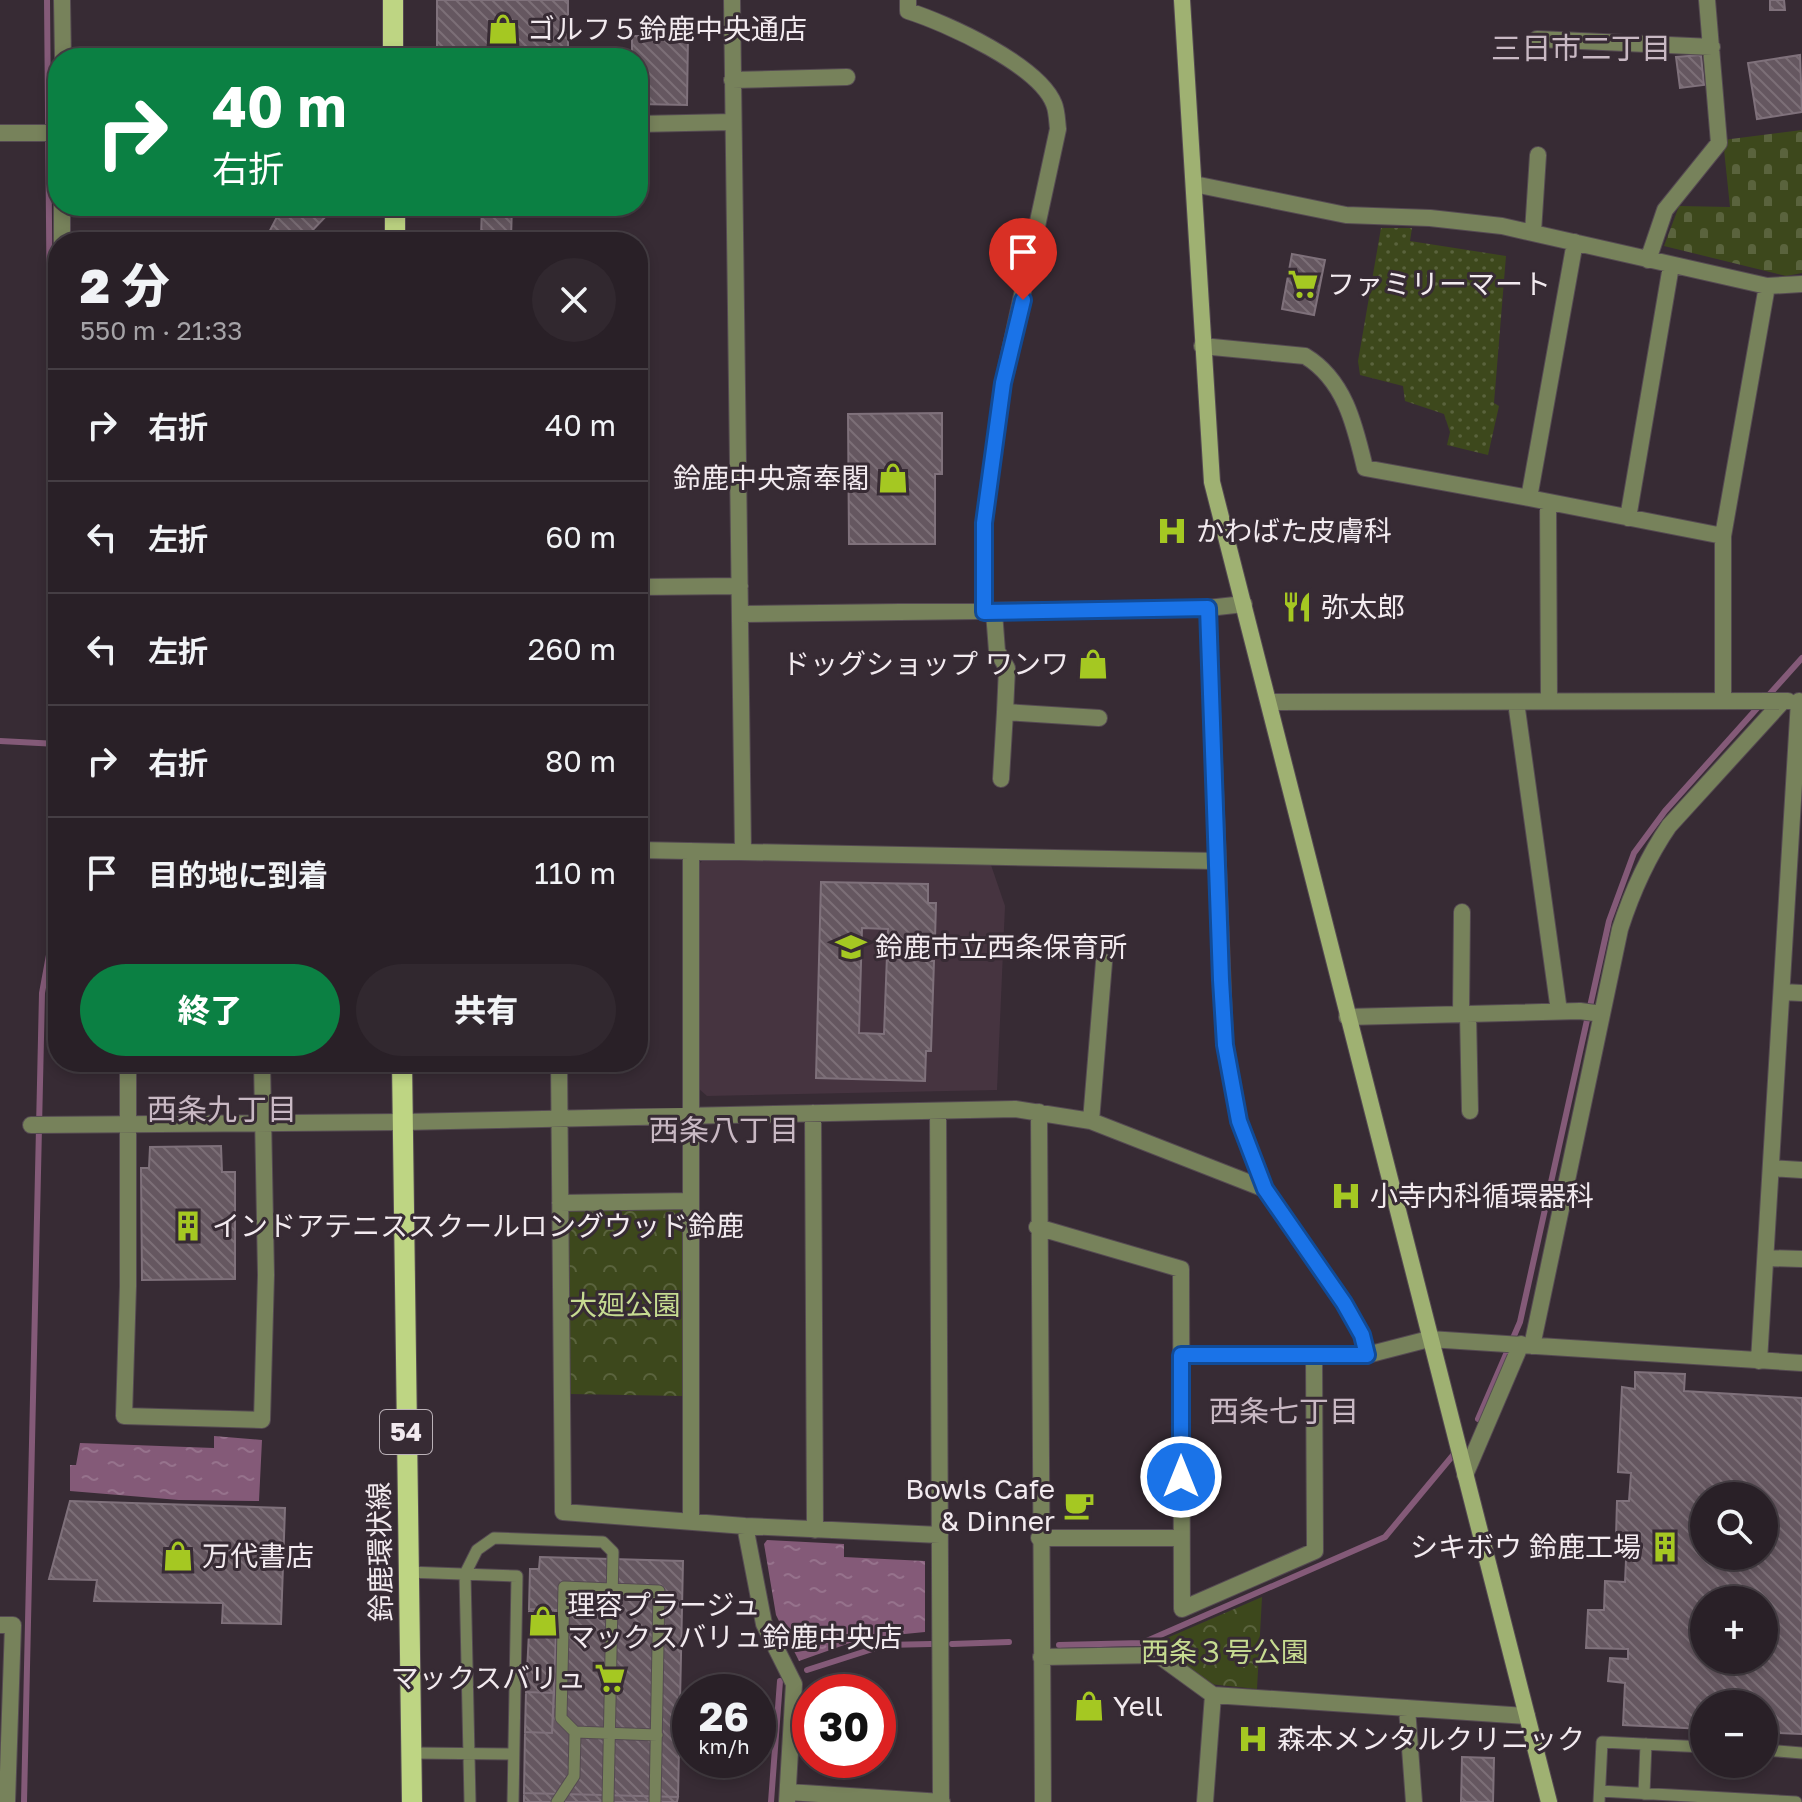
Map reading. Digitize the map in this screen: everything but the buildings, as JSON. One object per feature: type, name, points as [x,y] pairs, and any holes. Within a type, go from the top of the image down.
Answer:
[{"type":"main road","points":[[393,0],[393,48]]},
{"type":"main road","name":"鈴鹿環状線","points":[[402,1072],[412,1802]]},
{"type":"street","points":[[62,0],[63,48]]},
{"type":"street","points":[[732,0],[743,851]]},
{"type":"street","points":[[908,0],[908,11],[955,30],[1024,67],[1054,105],[1058,129],[1003,383],[984,523],[989,612],[997,651],[1007,668],[1001,779]]},
{"type":"street","points":[[1182,0],[1212,482],[1549,1802]]},
{"type":"street","points":[[1648,260],[1665,210],[1719,143],[1707,0]]},
{"type":"street","points":[[1537,39],[1712,47]]},
{"type":"street","points":[[732,80],[847,77]]},
{"type":"street","points":[[648,124],[733,122]]},
{"type":"street","points":[[0,133],[48,133]]},
{"type":"street","points":[[1533,232],[1538,155]]},
{"type":"street","points":[[1194,184],[1346,215],[1430,218],[1533,232],[1767,286],[1802,284]]},
{"type":"street","points":[[1529,498],[1575,242]]},
{"type":"street","points":[[1628,518],[1671,266]]},
{"type":"street","points":[[1723,700],[1723,536],[1767,286]]},
{"type":"street","points":[[1202,346],[1305,356],[1313,361],[1333,380],[1345,400],[1365,468],[1723,536]]},
{"type":"street","points":[[1548,502],[1549,701]]},
{"type":"street","points":[[648,587],[740,586]]},
{"type":"street","points":[[741,614],[1208,608],[1244,604]]},
{"type":"street","points":[[1208,608],[1225,1045],[1239,1121],[1265,1189],[1344,1303],[1362,1335],[1367,1355]]},
{"type":"street","points":[[1270,702],[1789,701]]},
{"type":"street","points":[[1759,1361],[1782,992],[1789,701]]},
{"type":"street","points":[[1465,1475],[1519,1344],[1602,1014],[1620,929],[1654,848],[1789,701]]},
{"type":"street","points":[[1516,702],[1559,1011]]},
{"type":"street","points":[[1005,712],[1099,718]]},
{"type":"street","points":[[648,850],[1216,861]]},
{"type":"street","points":[[691,851],[691,1521]]},
{"type":"street","points":[[1462,912],[1470,1111]]},
{"type":"street","points":[[1091,1121],[1104,962]]},
{"type":"street","points":[[1782,992],[1802,993]]},
{"type":"street","points":[[1347,1017],[1559,1011],[1602,1014]]},
{"type":"street","points":[[128,1072],[128,1286],[124,1416],[262,1420],[266,1275],[262,1072]]},
{"type":"street","points":[[559,1072],[563,1512],[745,1526],[940,1535]]},
{"type":"street","points":[[31,1125],[403,1122],[1015,1109],[1091,1121],[1265,1189]]},
{"type":"street","points":[[745,1526],[764,1624],[794,1684],[787,1797],[942,1802],[938,1111]]},
{"type":"street","points":[[1039,1112],[1037,1227],[1043,1802]]},
{"type":"street","points":[[813,1113],[815,1530]]},
{"type":"street","points":[[1772,1168],[1802,1170]]},
{"type":"street","points":[[560,1203],[690,1201]]},
{"type":"street","points":[[1037,1227],[1181,1269],[1182,1609],[1315,1551],[1314,1356]]},
{"type":"street","points":[[1766,1258],[1802,1259]]},
{"type":"street","points":[[1181,1355],[1367,1355],[1429,1339],[1802,1363]]},
{"type":"street","points":[[1039,1538],[1181,1538]]},
{"type":"street","points":[[0,1625],[13,1625],[7,1802]]},
{"type":"street","points":[[1041,1657],[1158,1655],[1213,1695],[1527,1716]]},
{"type":"street","points":[[1205,1802],[1213,1695]]},
{"type":"street","points":[[1407,1708],[1414,1802]]},
{"type":"lane","points":[[470,1802],[465,1574],[477,1550],[494,1538],[603,1542],[613,1552],[608,1802]]},
{"type":"lane","points":[[407,1572],[517,1576],[513,1802]]},
{"type":"lane","points":[[655,1802],[657,1735],[659,1591],[564,1587],[561,1718],[575,1732],[657,1735]]},
{"type":"lane","points":[[557,1802],[574,1776],[575,1732]]},
{"type":"lane","points":[[1690,1746],[1602,1742],[1600,1796],[1644,1794],[1680,1799],[1796,1802]]},
{"type":"lane","points":[[1644,1794],[1646,1744]]},
{"type":"lane","points":[[1778,1751],[1802,1753]]},
{"type":"lane","points":[[411,1753],[513,1754]]},
{"type":"shaded area","name":"鈴鹿市立西条保育所","points":[[705,858],[991,865],[1005,906],[997,1090],[707,1096],[698,1088],[698,865]]},
{"type":"green space","points":[[1802,130],[1802,273],[1786,276],[1664,246],[1679,206],[1730,207],[1723,140]]},
{"type":"green space","points":[[1381,228],[1412,228],[1410,241],[1506,256],[1494,403],[1499,406],[1488,455],[1447,445],[1450,432],[1444,414],[1405,401],[1403,386],[1360,375],[1358,361]]},
{"type":"green space","name":"大廻公園","points":[[677,1206],[683,1214],[682,1396],[569,1394],[568,1215],[573,1208]]},
{"type":"green space","name":"西条３号公園","points":[[1262,1597],[1257,1689],[1209,1684],[1160,1649],[1160,1641]]},
{"type":"water","points":[[214,1436],[262,1440],[259,1501],[179,1500],[70,1491],[70,1465],[76,1465],[80,1443],[214,1448]]},
{"type":"water","points":[[767,1540],[844,1544],[844,1557],[925,1561],[925,1632],[864,1638],[799,1661],[776,1615],[764,1544]]},
{"type":"waterway","points":[[47,0],[48,110]]},
{"type":"waterway","points":[[49,216],[49,232]]},
{"type":"waterway","points":[[1767,697],[1802,658]]},
{"type":"waterway","points":[[1478,1419],[1520,1322],[1609,921],[1634,853],[1665,811],[1760,705]]},
{"type":"waterway","points":[[0,741],[48,743]]},
{"type":"waterway","points":[[24,1802],[42,993],[48,960]]},
{"type":"waterway","points":[[1059,1645],[1142,1643],[1385,1537],[1454,1454]]},
{"type":"waterway","points":[[952,1644],[1009,1642]]},
{"type":"waterway","points":[[807,1670],[885,1645],[931,1644]]},
{"type":"waterway","points":[[771,1802],[780,1681]]},
{"type":"place","name":"ゴルフ５鈴鹿中央通店","points":[[503,29]]},
{"type":"place","name":"ファミリーマート","points":[[1303,284]]},
{"type":"place","name":"鈴鹿中央斎奉閣","points":[[893,478]]},
{"type":"place","name":"かわばた皮膚科","points":[[1172,531]]},
{"type":"place","name":"弥太郎","points":[[1297,607]]},
{"type":"place","name":"ドッグショップ ワンワ","points":[[1093,664]]},
{"type":"place","name":"鈴鹿市立西条保育所","points":[[851,947]]},
{"type":"place","name":"小寺内科循環器科","points":[[1346,1196]]},
{"type":"place","name":"インドアテニススクールロングウッド鈴鹿","points":[[188,1226]]},
{"type":"place","name":"Bowls Cafe & Dinner","points":[[1079,1505]]},
{"type":"place","name":"シキボウ 鈴鹿工場","points":[[1665,1547]]},
{"type":"place","name":"万代書店","points":[[178,1556]]},
{"type":"place","name":"理容プラージュ マックスバリュ鈴鹿中央店","points":[[543,1621]]},
{"type":"place","name":"マックスバリュ","points":[[610,1678]]},
{"type":"place","name":"Yell","points":[[1089,1706]]},
{"type":"place","name":"森本メンタルクリニック","points":[[1253,1739]]},
{"type":"district","name":"三日市二丁目","points":[[1581,49]]},
{"type":"district","name":"西条九丁目","points":[[222,1110]]},
{"type":"district","name":"西条八丁目","points":[[724,1131]]},
{"type":"district","name":"西条七丁目","points":[[1284,1412]]},
{"type":"route","points":[[1023,300],[1003,383],[984,523],[984,612],[1208,608],[1219,854],[1216,861],[1221,980],[1225,1045],[1239,1121],[1265,1189],[1344,1303],[1362,1335],[1367,1355],[1181,1355],[1181,1477]]}]
